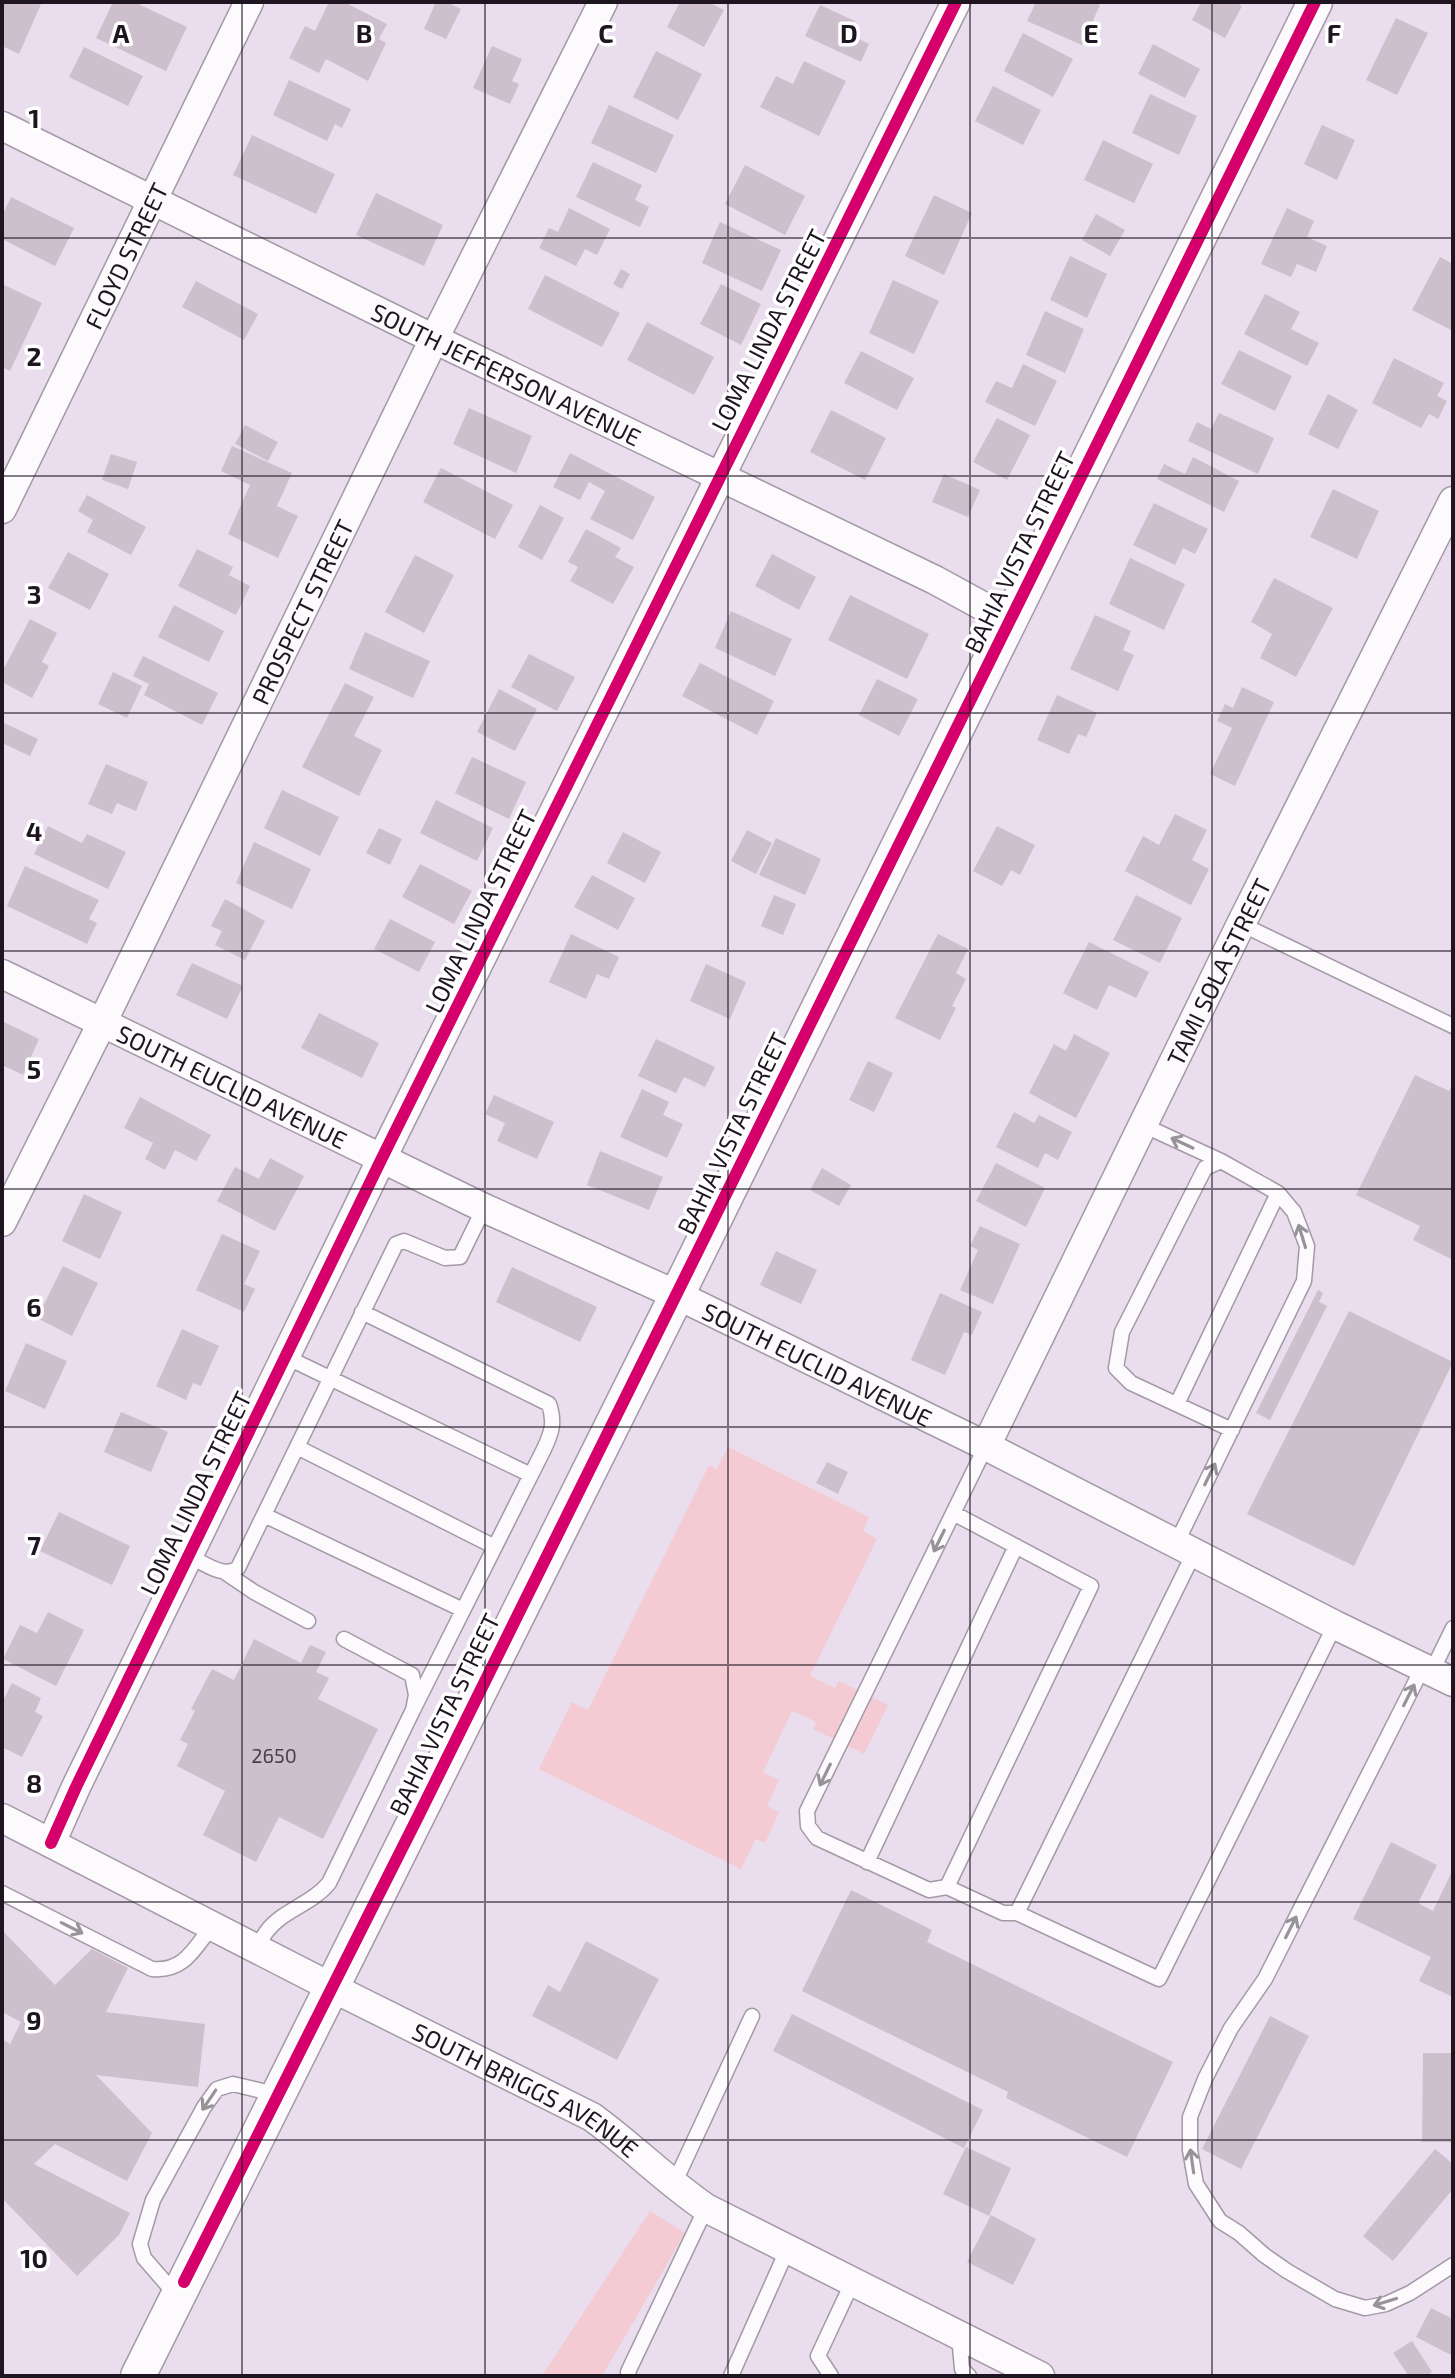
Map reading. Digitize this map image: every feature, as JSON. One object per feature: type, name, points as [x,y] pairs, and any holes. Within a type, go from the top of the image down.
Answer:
[{"type":"street","name":"FLOYD STREET","points":[[2,509],[249,2]]},
{"type":"street","name":"PROSPECT STREET","points":[[2,1222],[434,339],[603,2]]},
{"type":"street","name":"LOMA LINDA STREET","points":[[51,1843],[382,1158],[956,2]]},
{"type":"street","name":"BAHIA VISTA STREET","points":[[138,2376],[677,1295],[1315,2]]},
{"type":"street","name":"SOUTH JEFFERSON AVENUE","points":[[2,126],[434,339],[935,580],[1010,621]]},
{"type":"street","name":"TAMI SOLA STREET","points":[[986,1446],[1241,924],[1453,501]]},
{"type":"street","name":"SOUTH EUCLID AVENUE","points":[[2,974],[484,1208],[677,1295],[986,1446],[1335,1625],[1436,1673]]},
{"type":"street","name":"SOUTH BRIGGS AVENUE","points":[[2,1818],[592,2117],[626,2142],[673,2186],[706,2208],[1040,2376]]},
{"type":"lane","points":[[1241,924],[1453,1026]]},
{"type":"lane","points":[[1017,1913],[1185,1549],[1232,1430],[1304,1281],[1307,1246],[1294,1212],[1278,1193],[1221,1161],[1143,1125]]},
{"type":"lane","points":[[1221,1161],[1205,1168],[1122,1332],[1116,1368],[1131,1383],[1232,1430]]},
{"type":"lane","points":[[1177,1404],[1278,1193]]},
{"type":"lane","points":[[226,1573],[238,1568],[396,1244],[404,1241],[445,1258],[460,1257],[484,1208]]},
{"type":"lane","points":[[257,1949],[266,1931],[319,1895],[329,1883],[553,1429],[549,1404],[362,1312]]},
{"type":"lane","points":[[286,1357],[531,1475]]},
{"type":"lane","points":[[986,1446],[807,1811],[808,1826],[817,1838],[929,1890],[947,1887],[1003,1913],[1017,1913],[1159,1979],[1335,1625]]},
{"type":"lane","points":[[297,1447],[495,1547]]},
{"type":"lane","points":[[947,1887],[1091,1586],[953,1513]]},
{"type":"lane","points":[[264,1515],[463,1610]]},
{"type":"lane","points":[[867,1862],[1016,1546]]},
{"type":"lane","points":[[189,1556],[226,1573],[308,1621]]},
{"type":"lane","points":[[1453,1628],[1436,1673],[1265,1979],[1231,2028],[1190,2117],[1190,2150],[1196,2184],[1220,2221],[1287,2271],[1335,2299],[1365,2308],[1386,2304],[1410,2293],[1453,2265]]},
{"type":"lane","points":[[344,1639],[412,1675],[416,1695],[413,1710]]},
{"type":"lane","points":[[2,1893],[152,1969],[169,1970],[185,1960],[212,1926]]},
{"type":"lane","points":[[673,2186],[752,2016]]},
{"type":"lane","points":[[177,2296],[144,2258],[140,2244],[153,2200],[217,2089],[233,2084],[279,2095]]},
{"type":"lane","points":[[628,2375],[706,2208]]},
{"type":"lane","points":[[731,2376],[788,2248]]},
{"type":"lane","points":[[831,2376],[818,2356],[853,2281]]},
{"type":"lane","points":[[947,2329],[962,2369],[969,2376]]},
{"type":"shaded area","points":[[728,1447],[869,1517],[863,1531],[877,1539],[810,1676],[835,1688],[839,1681],[888,1705],[864,1754],[813,1729],[816,1722],[792,1711],[763,1772],[779,1780],[767,1806],[779,1812],[765,1843],[756,1839],[741,1869],[539,1769],[572,1702],[588,1710],[709,1465],[717,1469]]},
{"type":"shaded area","points":[[650,2211],[685,2233],[602,2376],[542,2376]]},
{"type":"building","points":[[2,2],[41,4],[19,54],[2,46]]},
{"type":"building","points":[[113,2],[134,2],[187,27],[166,71],[96,38]]},
{"type":"building","points":[[329,2],[344,2],[387,24],[379,39],[386,43],[368,81],[326,59],[319,73],[289,58],[305,26],[315,31]]},
{"type":"building","points":[[436,2],[446,2],[461,9],[446,39],[424,29]]},
{"type":"building","points":[[680,2],[708,2],[724,10],[704,47],[667,27]]},
{"type":"building","points":[[1036,2],[1093,2],[1100,5],[1082,45],[1027,21]]},
{"type":"building","points":[[1201,2],[1235,2],[1242,6],[1225,38],[1192,20]]},
{"type":"building","points":[[820,5],[855,21],[849,34],[869,44],[861,62],[805,36]]},
{"type":"building","points":[[1396,18],[1428,33],[1397,95],[1366,80]]},
{"type":"building","points":[[1023,33],[1073,59],[1053,97],[1004,71]]},
{"type":"building","points":[[1153,44],[1200,69],[1185,98],[1138,74]]},
{"type":"building","points":[[492,46],[522,59],[512,81],[519,84],[510,104],[473,88]]},
{"type":"building","points":[[84,47],[143,76],[128,106],[69,77]]},
{"type":"building","points":[[656,51],[702,74],[678,120],[633,97]]},
{"type":"building","points":[[804,61],[846,81],[819,136],[760,107],[776,76],[793,84]]},
{"type":"building","points":[[289,80],[351,109],[342,128],[335,124],[327,141],[273,115]]},
{"type":"building","points":[[993,86],[1041,110],[1023,145],[975,121]]},
{"type":"building","points":[[1150,94],[1197,116],[1179,155],[1132,133]]},
{"type":"building","points":[[609,105],[674,135],[656,173],[591,143]]},
{"type":"building","points":[[1322,125],[1355,140],[1337,180],[1304,164]]},
{"type":"building","points":[[252,135],[335,174],[316,214],[233,175]]},
{"type":"building","points":[[1103,140],[1153,164],[1134,203],[1084,180]]},
{"type":"building","points":[[593,162],[642,185],[635,200],[649,207],[640,227],[576,197]]},
{"type":"building","points":[[745,165],[805,196],[785,235],[725,204]]},
{"type":"building","points":[[376,193],[443,225],[424,266],[356,235]]},
{"type":"building","points":[[934,195],[972,213],[944,275],[905,256]]},
{"type":"building","points":[[11,197],[74,228],[55,266],[2,239],[2,216]]},
{"type":"building","points":[[569,208],[610,229],[597,255],[585,249],[576,266],[539,248],[549,228],[558,232]]},
{"type":"building","points":[[1287,208],[1314,221],[1307,237],[1327,246],[1316,272],[1297,264],[1291,277],[1261,264]]},
{"type":"building","points":[[1096,214],[1125,230],[1110,256],[1082,240]]},
{"type":"building","points":[[720,222],[781,250],[762,291],[702,263]]},
{"type":"building","points":[[1070,256],[1107,274],[1087,318],[1050,300]]},
{"type":"building","points":[[1440,257],[1453,264],[1453,331],[1412,310]]},
{"type":"building","points":[[621,269],[630,274],[622,289],[613,284]]},
{"type":"building","points":[[545,275],[620,313],[602,347],[528,309]]},
{"type":"building","points":[[893,280],[939,301],[914,354],[869,333]]},
{"type":"building","points":[[196,281],[258,314],[244,340],[182,307]]},
{"type":"building","points":[[2,284],[42,303],[10,371],[2,367]]},
{"type":"building","points":[[721,284],[761,304],[741,345],[700,324]]},
{"type":"building","points":[[1265,294],[1300,312],[1291,329],[1319,343],[1307,366],[1244,334]]},
{"type":"building","points":[[1045,311],[1084,329],[1065,373],[1026,355]]},
{"type":"building","points":[[647,322],[714,357],[694,395],[627,360]]},
{"type":"building","points":[[1239,350],[1292,376],[1275,411],[1221,384]]},
{"type":"building","points":[[861,351],[914,378],[897,410],[844,383]]},
{"type":"building","points":[[1394,358],[1444,383],[1437,396],[1447,401],[1438,419],[1429,414],[1421,428],[1372,403]]},
{"type":"building","points":[[1023,364],[1057,381],[1035,426],[985,402],[996,381],[1012,388]]},
{"type":"building","points":[[1328,394],[1358,410],[1338,449],[1308,434]]},
{"type":"building","points":[[469,408],[532,436],[516,473],[453,444]]},
{"type":"building","points":[[831,410],[886,438],[865,480],[810,452]]},
{"type":"building","points":[[1219,413],[1274,438],[1258,474],[1188,441],[1197,422],[1211,429]]},
{"type":"building","points":[[997,418],[1030,435],[1007,480],[973,462]]},
{"type":"building","points":[[245,425],[278,442],[268,461],[235,444]]},
{"type":"building","points":[[232,446],[292,473],[277,506],[298,516],[278,558],[228,534],[250,485],[221,471]]},
{"type":"building","points":[[570,453],[655,497],[633,540],[590,519],[605,491],[589,482],[580,500],[553,487]]},
{"type":"building","points":[[111,454],[137,462],[128,489],[102,480]]},
{"type":"building","points":[[1193,457],[1239,481],[1224,512],[1157,479],[1164,464],[1185,474]]},
{"type":"building","points":[[441,468],[513,505],[495,539],[423,502]]},
{"type":"building","points":[[944,474],[980,490],[968,517],[932,502]]},
{"type":"building","points":[[1333,489],[1379,511],[1357,559],[1310,537]]},
{"type":"building","points":[[87,495],[146,527],[131,555],[87,532],[93,520],[78,511]]},
{"type":"building","points":[[1154,503],[1208,529],[1195,554],[1183,548],[1175,565],[1133,545]]},
{"type":"building","points":[[540,505],[564,518],[542,560],[518,547]]},
{"type":"building","points":[[586,529],[621,548],[615,557],[634,567],[613,604],[570,581],[578,567],[568,562]]},
{"type":"building","points":[[197,549],[233,567],[229,575],[250,586],[236,615],[178,586]]},
{"type":"building","points":[[68,552],[109,574],[90,610],[48,588]]},
{"type":"building","points":[[772,554],[816,577],[799,610],[755,586]]},
{"type":"building","points":[[415,555],[454,575],[424,633],[385,612]]},
{"type":"building","points":[[1130,558],[1185,584],[1164,630],[1109,604]]},
{"type":"building","points":[[1274,578],[1333,608],[1296,677],[1260,658],[1272,634],[1251,622]]},
{"type":"building","points":[[850,595],[929,634],[907,679],[828,640]]},
{"type":"building","points":[[174,605],[224,631],[209,662],[158,637]]},
{"type":"building","points":[[731,611],[792,639],[775,676],[715,648]]},
{"type":"building","points":[[1095,615],[1131,631],[1123,650],[1134,655],[1118,691],[1070,669]]},
{"type":"building","points":[[30,619],[57,633],[42,662],[49,666],[32,698],[2,682],[2,672]]},
{"type":"building","points":[[365,632],[430,661],[413,698],[349,669]]},
{"type":"building","points":[[529,654],[575,677],[557,711],[511,687]]},
{"type":"building","points":[[143,656],[218,693],[202,725],[144,695],[149,684],[133,676]]},
{"type":"building","points":[[700,663],[774,701],[757,735],[682,696]]},
{"type":"building","points":[[113,672],[142,686],[127,718],[98,704]]},
{"type":"building","points":[[877,679],[918,699],[899,736],[859,715]]},
{"type":"building","points":[[345,683],[374,697],[354,736],[382,750],[359,796],[302,767]]},
{"type":"building","points":[[1242,687],[1274,702],[1235,786],[1210,774],[1232,728],[1217,721],[1225,704],[1233,708]]},
{"type":"building","points":[[499,689],[537,709],[515,751],[477,732]]},
{"type":"building","points":[[1057,695],[1097,713],[1086,737],[1078,734],[1069,754],[1037,740]]},
{"type":"building","points":[[2,722],[38,739],[30,756],[2,743]]},
{"type":"building","points":[[472,757],[526,782],[509,819],[455,793]]},
{"type":"building","points":[[106,764],[148,782],[136,811],[117,803],[112,814],[88,804]]},
{"type":"building","points":[[282,790],[339,817],[320,856],[264,828]]},
{"type":"building","points":[[436,800],[493,828],[477,861],[420,833]]},
{"type":"building","points":[[1175,814],[1207,830],[1192,860],[1209,869],[1191,905],[1125,871],[1143,836],[1159,845]]},
{"type":"building","points":[[48,826],[82,843],[87,834],[126,852],[108,889],[34,854]]},
{"type":"building","points":[[997,826],[1035,845],[1020,875],[1011,870],[1002,886],[973,871]]},
{"type":"building","points":[[379,828],[402,839],[390,865],[366,853]]},
{"type":"building","points":[[747,830],[772,843],[756,874],[731,861]]},
{"type":"building","points":[[623,832],[661,852],[645,883],[607,863]]},
{"type":"building","points":[[776,838],[821,859],[805,895],[759,875]]},
{"type":"building","points":[[254,842],[311,869],[292,909],[236,883]]},
{"type":"building","points":[[420,864],[472,891],[454,924],[402,897]]},
{"type":"building","points":[[25,866],[99,900],[89,919],[97,923],[87,944],[7,906]]},
{"type":"building","points":[[592,875],[635,898],[618,930],[574,907]]},
{"type":"building","points":[[774,895],[796,904],[783,935],[761,926]]},
{"type":"building","points":[[1136,895],[1182,918],[1160,963],[1113,940]]},
{"type":"building","points":[[225,899],[265,921],[245,960],[215,945],[222,931],[211,926]]},
{"type":"building","points":[[390,919],[435,942],[419,972],[374,949]]},
{"type":"building","points":[[571,934],[619,957],[609,979],[597,974],[586,999],[549,982]]},
{"type":"building","points":[[938,934],[968,949],[956,973],[966,979],[940,1040],[895,1018]]},
{"type":"building","points":[[1089,942],[1149,972],[1136,998],[1109,985],[1097,1010],[1063,993]]},
{"type":"building","points":[[192,963],[243,986],[227,1019],[176,995]]},
{"type":"building","points":[[706,964],[746,982],[730,1019],[690,1001]]},
{"type":"building","points":[[319,1013],[379,1043],[362,1078],[301,1048]]},
{"type":"building","points":[[2,1021],[39,1039],[23,1075],[2,1065]]},
{"type":"building","points":[[1074,1034],[1110,1053],[1076,1118],[1029,1093],[1054,1044],[1066,1051]]},
{"type":"building","points":[[656,1039],[715,1067],[705,1087],[684,1077],[676,1093],[638,1076]]},
{"type":"building","points":[[868,1061],[893,1073],[874,1112],[849,1100]]},
{"type":"building","points":[[1415,1075],[1449,1091],[1453,1083],[1453,1260],[1413,1240],[1420,1226],[1356,1195]]},
{"type":"building","points":[[642,1089],[669,1102],[663,1115],[683,1124],[667,1158],[620,1137]]},
{"type":"building","points":[[494,1095],[554,1122],[537,1159],[497,1141],[505,1123],[485,1114]]},
{"type":"building","points":[[140,1097],[211,1135],[196,1161],[175,1150],[165,1170],[145,1159],[153,1143],[124,1128]]},
{"type":"building","points":[[1014,1112],[1034,1123],[1039,1115],[1072,1132],[1058,1160],[1045,1153],[1038,1168],[996,1147]]},
{"type":"building","points":[[600,1151],[663,1177],[649,1210],[587,1185]]},
{"type":"building","points":[[270,1158],[304,1176],[275,1231],[217,1201],[235,1167],[259,1179]]},
{"type":"building","points":[[996,1163],[1045,1188],[1026,1227],[976,1201]]},
{"type":"building","points":[[822,1168],[851,1185],[839,1206],[810,1190]]},
{"type":"building","points":[[84,1194],[122,1212],[100,1259],[62,1241]]},
{"type":"building","points":[[980,1226],[1020,1244],[993,1304],[960,1290],[978,1250],[970,1246]]},
{"type":"building","points":[[222,1234],[260,1251],[244,1284],[255,1289],[244,1312],[196,1290]]},
{"type":"building","points":[[776,1251],[817,1270],[801,1304],[760,1285]]},
{"type":"building","points":[[63,1266],[98,1283],[72,1336],[37,1318]]},
{"type":"building","points":[[512,1267],[597,1307],[580,1342],[496,1302]]},
{"type":"building","points":[[1318,1290],[1323,1293],[1319,1302],[1327,1306],[1270,1420],[1256,1413]]},
{"type":"building","points":[[940,1293],[982,1312],[972,1335],[964,1332],[945,1375],[911,1360]]},
{"type":"building","points":[[1349,1311],[1453,1362],[1354,1566],[1247,1514]]},
{"type":"building","points":[[182,1329],[219,1346],[201,1386],[193,1383],[186,1400],[156,1386]]},
{"type":"building","points":[[26,1343],[67,1361],[45,1409],[5,1391]]},
{"type":"building","points":[[121,1412],[168,1432],[151,1472],[104,1452]]},
{"type":"building","points":[[827,1462],[848,1472],[838,1494],[816,1483]]},
{"type":"building","points":[[59,1512],[130,1546],[112,1585],[40,1551]]},
{"type":"building","points":[[48,1612],[84,1630],[56,1686],[3,1659],[20,1625],[37,1633]]},
{"type":"building","points":[[254,1639],[301,1663],[310,1645],[326,1652],[316,1672],[329,1678],[318,1699],[378,1729],[323,1839],[279,1817],[256,1862],[203,1835],[225,1791],[177,1766],[188,1744],[180,1740],[195,1711],[191,1709],[212,1669],[234,1680]]},
{"type":"building","points":[[12,1683],[41,1698],[35,1712],[43,1716],[22,1757],[2,1747],[2,1703]]},
{"type":"building","points":[[1391,1842],[1437,1865],[1418,1903],[1433,1911],[1453,1869],[1453,1997],[1419,1981],[1431,1957],[1353,1919]]},
{"type":"building","points":[[851,1890],[932,1930],[927,1942],[1173,2062],[1127,2157],[1006,2098],[1008,2092],[802,1991]]},
{"type":"building","points":[[2,1930],[55,1985],[92,1949],[128,1968],[106,2012],[205,2024],[198,2087],[96,2075],[152,2133],[127,2181],[55,2144],[34,2164],[130,2213],[119,2235],[77,2276],[2,2198],[2,2039],[10,2044],[21,2022],[2,2012]]},
{"type":"building","points":[[586,1941],[659,1979],[617,2060],[532,2016],[548,1985],[560,1992]]},
{"type":"building","points":[[792,2014],[983,2110],[964,2148],[773,2051]]},
{"type":"building","points":[[1270,2016],[1309,2036],[1241,2169],[1202,2149]]},
{"type":"building","points":[[1423,2053],[1453,2053],[1453,2142],[1422,2142]]},
{"type":"building","points":[[966,2147],[1011,2168],[989,2216],[943,2194]]},
{"type":"building","points":[[1435,2149],[1453,2164],[1453,2189],[1393,2261],[1363,2236]]},
{"type":"building","points":[[991,2215],[1036,2239],[1013,2285],[967,2262]]},
{"type":"building","points":[[1431,2308],[1453,2319],[1453,2356],[1416,2337]]},
{"type":"building","points":[[1412,2341],[1432,2372],[1426,2376],[1409,2376],[1393,2353]]},
{"type":"cycle path","points":[[51,1843],[382,1158],[956,2]]},
{"type":"cycle path","points":[[184,2282],[611,1429],[1315,2]]}]
